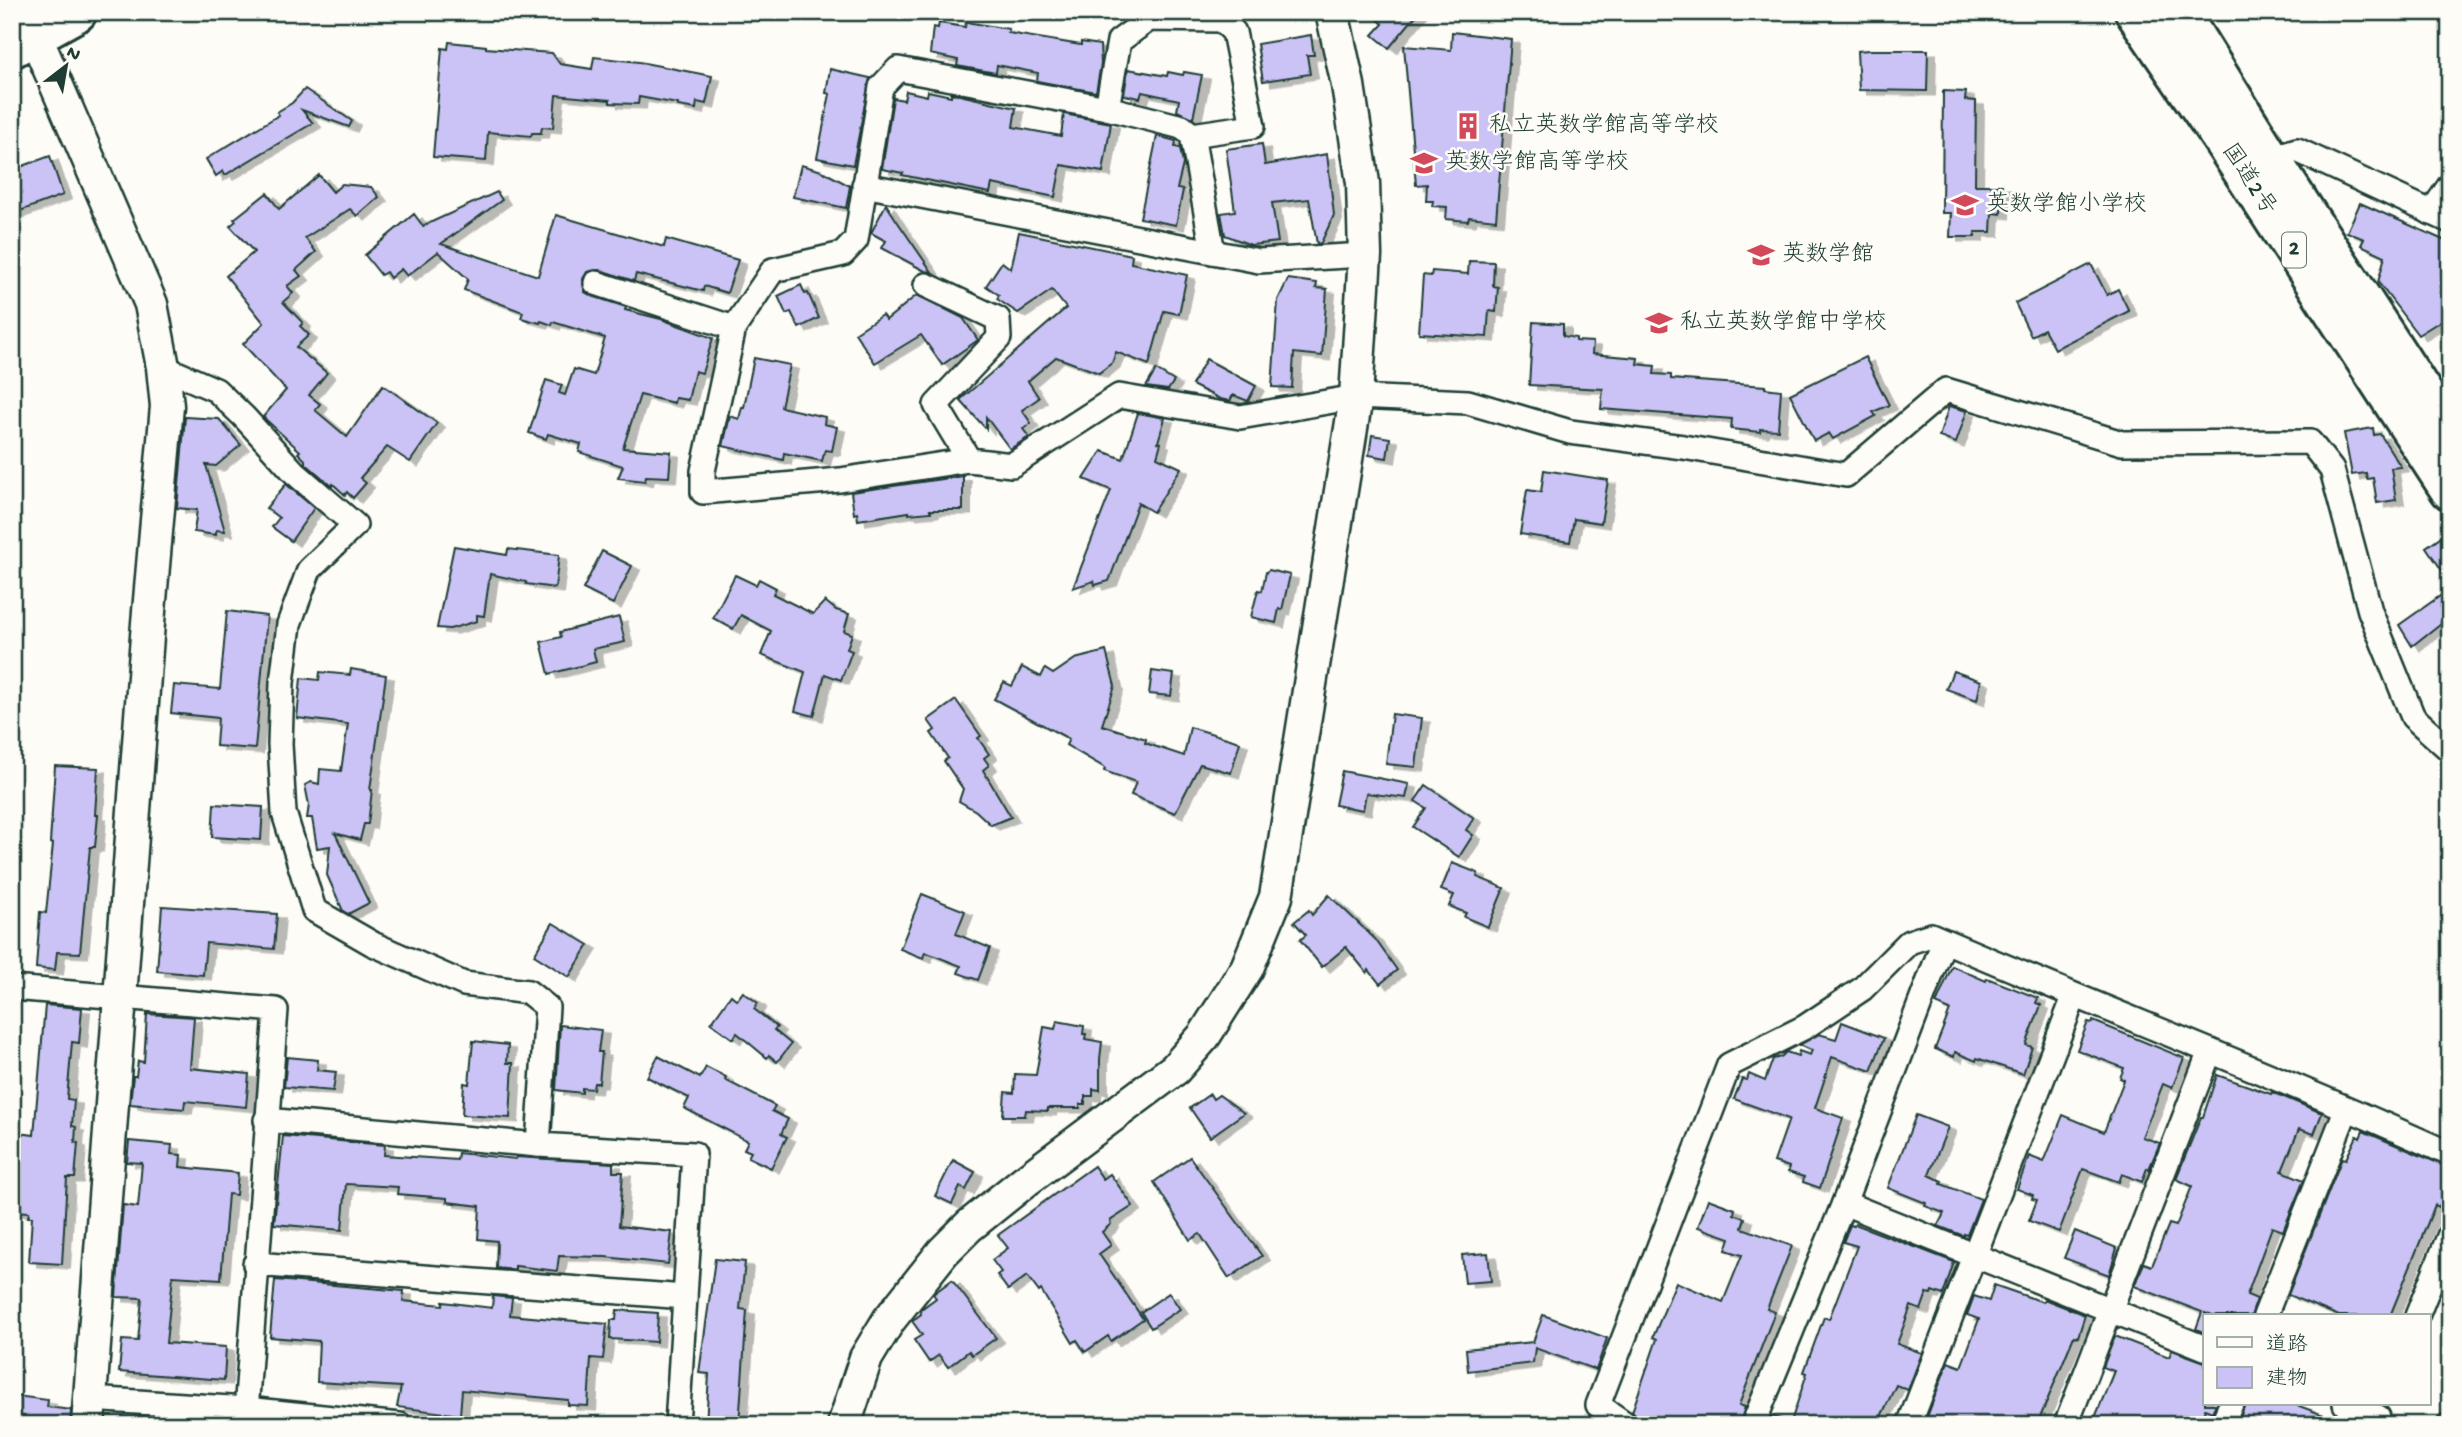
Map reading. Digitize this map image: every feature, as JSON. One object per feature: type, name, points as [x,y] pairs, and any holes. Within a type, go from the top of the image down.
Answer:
[{"type":"highway","points":[[24,32],[77,12]]},
{"type":"highway","name":"国道2号","points":[[2134,12],[2223,141],[2450,491]]},
{"type":"highway","name":"国道2号","points":[[2179,12],[2270,158],[2450,435]]},
{"type":"street","points":[[844,1425],[866,1358],[889,1320],[943,1252],[969,1226],[1025,1181],[1175,1069],[1203,1036],[1247,968],[1276,897],[1356,397],[1364,255],[1363,183],[1348,85],[1332,12]]},
{"type":"street","points":[[1107,108],[1119,41],[1149,19],[1221,20],[1234,32],[1253,127],[1192,135]]},
{"type":"street","points":[[24,32],[150,304],[163,366],[167,407],[148,623],[89,1412],[400,1425]]},
{"type":"street","points":[[1213,252],[1192,135],[1182,127],[1107,108],[898,69],[881,87],[856,240],[843,254],[773,270],[734,328],[703,471],[703,492],[840,480],[969,460],[1013,465],[1119,396],[1240,417],[1356,397],[1468,402],[1570,432],[1683,447],[1846,475],[1945,390],[2122,443],[2311,442],[2332,470],[2371,611],[2413,717],[2450,750]]},
{"type":"street","points":[[2270,158],[2297,150],[2440,217],[2450,185]]},
{"type":"street","points":[[864,185],[1259,261],[1364,255]]},
{"type":"street","points":[[596,283],[734,328]]},
{"type":"street","points":[[926,285],[998,319],[999,338],[936,405],[969,460]]},
{"type":"street","points":[[163,366],[216,390],[295,473],[355,525],[309,570],[289,624],[282,683],[280,744],[284,813],[314,910],[373,944],[464,984],[528,992],[547,1007],[538,1145]]},
{"type":"street","points":[[1627,1425],[1598,1405],[1729,1065],[1805,1027],[1862,989],[1909,942],[1931,935],[2450,1154]]},
{"type":"street","points":[[1754,1425],[1844,1203],[1944,941]]},
{"type":"street","points":[[12,988],[276,1010],[246,1417]]},
{"type":"street","points":[[1909,1425],[2074,997]]},
{"type":"street","points":[[2066,1425],[2210,1051]]},
{"type":"street","points":[[2266,1314],[2346,1110]]},
{"type":"street","points":[[267,1120],[538,1145],[694,1154],[677,1425]]},
{"type":"street","points":[[1844,1203],[2203,1347]]},
{"type":"street","points":[[2418,1314],[2450,1234]]},
{"type":"street","points":[[256,1264],[685,1297]]},
{"type":"street","points":[[2222,1425],[2230,1406]]},
{"type":"street","points":[[2351,1406],[2379,1415]]},
{"type":"building","points":[[1370,12],[1419,12],[1389,48],[1373,35],[1383,24]]},
{"type":"building","points":[[966,22],[1009,29],[1008,33],[1081,45],[1081,42],[1100,45],[1101,64],[1096,92],[1037,81],[1038,73],[997,65],[996,73],[957,66],[958,60],[930,54],[933,27],[938,28],[939,23],[965,27]]},
{"type":"building","name":"私立英数学館高等学校","points":[[1452,32],[1511,39],[1496,220],[1469,217],[1468,221],[1446,219],[1447,207],[1432,206],[1433,201],[1426,201],[1427,184],[1416,185],[1404,46],[1451,50]]},
{"type":"building","points":[[1311,35],[1314,55],[1307,55],[1310,74],[1263,81],[1257,44]]},
{"type":"building","points":[[449,42],[552,53],[560,64],[592,69],[594,57],[639,62],[712,76],[706,104],[697,102],[696,109],[639,97],[638,104],[556,95],[553,128],[542,127],[541,133],[532,133],[531,136],[488,132],[486,161],[433,157],[442,48],[448,49]]},
{"type":"building","points":[[1928,50],[1927,91],[1859,90],[1857,51]]},
{"type":"building","points":[[830,69],[870,78],[853,165],[817,158],[830,94],[826,93]]},
{"type":"building","points":[[1128,69],[1167,76],[1168,72],[1202,75],[1193,118],[1177,111],[1179,100],[1142,92],[1140,98],[1124,95]]},
{"type":"building","points":[[305,89],[352,121],[349,127],[302,110],[313,123],[225,175],[223,171],[216,176],[206,159],[279,115],[277,112],[292,103]]},
{"type":"building","points":[[906,91],[927,96],[928,91],[951,96],[951,93],[1016,108],[1013,127],[1061,136],[1064,114],[1111,123],[1103,172],[1061,165],[1055,197],[992,184],[990,193],[882,169],[893,98],[904,100]]},
{"type":"building","points":[[1943,91],[1966,92],[1965,100],[1976,101],[1975,185],[2002,185],[2001,214],[1992,213],[1991,232],[1975,232],[1975,237],[1950,237],[1951,213],[1942,213]]},
{"type":"building","points":[[1157,136],[1176,141],[1175,147],[1180,148],[1183,164],[1177,189],[1183,190],[1176,225],[1140,218]]},
{"type":"building","points":[[1262,144],[1265,165],[1327,154],[1334,215],[1321,243],[1317,244],[1309,199],[1272,203],[1278,242],[1251,245],[1225,235],[1221,213],[1235,211],[1226,149]]},
{"type":"building","points":[[50,156],[63,195],[12,214],[12,170]]},
{"type":"building","points":[[801,165],[822,171],[850,186],[846,208],[793,197]]},
{"type":"building","points":[[319,175],[333,192],[342,184],[371,187],[379,197],[357,216],[350,209],[305,238],[316,252],[296,270],[301,276],[287,286],[293,293],[283,302],[303,323],[300,326],[309,335],[296,347],[327,373],[309,395],[320,404],[315,410],[347,437],[383,385],[437,423],[410,462],[387,447],[360,478],[366,483],[353,498],[347,492],[345,495],[333,484],[332,486],[305,463],[298,453],[300,451],[263,417],[286,390],[243,344],[264,323],[226,276],[254,252],[230,226],[236,221],[234,219],[267,193],[279,209]]},
{"type":"building","points":[[497,192],[502,200],[441,244],[538,276],[556,215],[664,247],[666,239],[738,260],[727,293],[704,286],[703,291],[636,274],[634,281],[600,270],[587,272],[583,279],[585,292],[592,296],[626,307],[625,310],[661,319],[713,338],[702,373],[695,371],[688,400],[675,398],[674,403],[640,395],[623,448],[671,452],[669,477],[646,476],[645,481],[618,478],[623,466],[579,452],[581,444],[548,434],[546,439],[529,433],[546,380],[562,385],[559,393],[565,395],[574,369],[594,375],[605,338],[553,322],[552,325],[521,318],[523,312],[464,290],[468,279],[438,252],[407,276],[401,269],[390,278],[386,272],[381,275],[365,255],[414,214],[423,226]]},
{"type":"building","points":[[2360,203],[2450,243],[2450,315],[2418,335],[2378,282],[2385,256],[2361,245],[2364,239],[2347,232]]},
{"type":"building","points":[[886,204],[932,272],[925,271],[882,248],[886,241],[871,233]]},
{"type":"building","points":[[1019,232],[1132,255],[1131,263],[1187,275],[1179,314],[1164,311],[1149,365],[1116,352],[1112,363],[1099,373],[1056,357],[1028,381],[1039,398],[1022,410],[1031,423],[1023,429],[1029,437],[1010,449],[986,417],[986,429],[960,400],[1066,308],[1052,290],[1018,313],[997,299],[999,295],[986,286],[1002,262],[1011,269]]},
{"type":"building","points":[[1469,261],[1494,262],[1493,286],[1498,287],[1496,312],[1489,311],[1487,337],[1419,333],[1423,275],[1431,276],[1432,271],[1468,274]]},
{"type":"building","points":[[2091,264],[2107,295],[2118,289],[2129,311],[2055,349],[2044,329],[2031,336],[2015,303]]},
{"type":"building","points":[[1288,279],[1317,283],[1316,288],[1327,289],[1322,356],[1294,353],[1292,388],[1272,387],[1278,300]]},
{"type":"building","points":[[801,285],[805,294],[808,293],[819,318],[799,328],[791,312],[786,314],[778,296]]},
{"type":"building","points":[[917,295],[963,318],[978,340],[942,365],[921,335],[875,363],[855,333],[882,315],[886,320]]},
{"type":"building","points":[[1533,322],[1563,324],[1563,336],[1576,338],[1576,341],[1593,342],[1592,354],[1638,358],[1637,364],[1655,366],[1654,374],[1671,375],[1671,379],[1765,386],[1781,390],[1778,430],[1760,429],[1760,432],[1731,429],[1732,419],[1601,409],[1603,389],[1529,385]]},
{"type":"building","points":[[1865,357],[1889,405],[1873,412],[1876,416],[1833,439],[1829,433],[1814,441],[1790,394]]},
{"type":"building","points":[[754,358],[790,365],[781,407],[825,417],[824,424],[837,427],[832,451],[825,450],[822,461],[784,453],[783,460],[723,446],[730,416],[739,419],[744,407]]},
{"type":"building","points":[[1206,359],[1256,386],[1248,401],[1233,395],[1230,401],[1220,399],[1192,385]]},
{"type":"building","points":[[1156,370],[1174,381],[1168,390],[1146,387]]},
{"type":"building","points":[[1949,406],[1967,411],[1956,443],[1939,437]]},
{"type":"building","points":[[1138,413],[1165,418],[1157,457],[1181,468],[1153,512],[1138,503],[1109,581],[1095,585],[1094,581],[1073,588],[1111,490],[1084,479],[1102,451],[1123,459]]},
{"type":"building","points":[[185,417],[219,419],[241,445],[216,466],[206,465],[225,531],[216,530],[216,535],[194,532],[197,510],[177,508]]},
{"type":"building","points":[[2373,428],[2374,435],[2380,434],[2401,467],[2391,468],[2396,500],[2377,503],[2373,478],[2367,479],[2366,473],[2352,475],[2344,433]]},
{"type":"building","points":[[1372,435],[1390,438],[1387,458],[1369,455]]},
{"type":"building","points":[[1544,470],[1608,480],[1601,523],[1574,519],[1570,542],[1520,534],[1527,490],[1541,492]]},
{"type":"building","points":[[963,476],[963,510],[909,512],[858,520],[857,513],[854,514],[851,492]]},
{"type":"building","points":[[286,484],[314,508],[291,541],[272,527],[279,518],[266,508]]},
{"type":"building","points":[[2450,530],[2450,582],[2426,547]]},
{"type":"building","points":[[454,546],[507,555],[508,549],[559,555],[555,588],[526,584],[490,574],[484,616],[477,615],[477,621],[450,629],[437,628]]},
{"type":"building","points":[[602,551],[632,566],[613,604],[583,589]]},
{"type":"building","points":[[1269,570],[1290,575],[1282,610],[1279,609],[1276,623],[1251,617],[1258,590],[1262,591],[1266,572]]},
{"type":"building","points":[[735,575],[756,585],[759,579],[776,588],[773,594],[813,614],[825,601],[836,610],[849,614],[844,631],[852,634],[847,649],[852,651],[841,680],[825,674],[814,716],[795,711],[805,672],[761,655],[771,631],[741,615],[733,629],[713,618]]},
{"type":"building","points":[[2450,589],[2450,616],[2412,646],[2399,625]]},
{"type":"building","points":[[227,611],[267,616],[255,749],[216,746],[218,718],[171,713],[174,685],[220,689]]},
{"type":"building","points":[[619,617],[625,642],[593,649],[596,662],[549,674],[541,642],[561,637],[560,632]]},
{"type":"building","points":[[1106,651],[1115,686],[1102,725],[1146,739],[1145,743],[1184,756],[1190,727],[1240,742],[1231,773],[1200,764],[1175,813],[1131,795],[1136,782],[1104,771],[1105,768],[1066,745],[1069,739],[994,699],[1004,682],[1012,686],[1022,667],[1041,677],[1045,669],[1053,674],[1075,659]]},
{"type":"building","points":[[351,669],[386,675],[368,824],[364,824],[360,840],[335,833],[369,903],[348,914],[343,911],[327,875],[330,846],[317,848],[312,818],[307,818],[309,805],[305,785],[311,782],[319,784],[320,769],[341,771],[348,724],[297,718],[301,678],[319,680],[320,672],[350,675]]},
{"type":"building","points":[[1152,671],[1174,674],[1171,696],[1149,694]]},
{"type":"building","points":[[1953,671],[1981,681],[1977,700],[1946,689]]},
{"type":"building","points":[[956,700],[981,736],[978,738],[989,754],[984,758],[989,765],[983,770],[1011,817],[991,825],[976,811],[959,801],[963,789],[944,761],[948,758],[931,733],[935,730],[928,720]]},
{"type":"building","points":[[1392,714],[1422,718],[1416,767],[1386,764]]},
{"type":"building","points":[[55,766],[98,768],[95,815],[98,815],[95,847],[90,847],[80,953],[57,952],[55,970],[36,968],[40,912],[46,913],[53,844],[50,843]]},
{"type":"building","points":[[1342,771],[1409,784],[1406,798],[1366,793],[1363,810],[1335,805]]},
{"type":"building","points":[[1426,785],[1474,818],[1466,830],[1473,835],[1459,857],[1413,827],[1426,808],[1415,801]]},
{"type":"building","points":[[214,804],[263,807],[261,840],[212,837]]},
{"type":"building","points":[[1452,863],[1478,873],[1477,877],[1504,888],[1488,927],[1464,917],[1466,913],[1449,906],[1454,895],[1441,890]]},
{"type":"building","points":[[922,894],[965,911],[956,934],[990,948],[978,980],[958,973],[961,966],[925,952],[923,958],[900,949]]},
{"type":"building","points":[[1329,895],[1375,939],[1397,970],[1380,984],[1369,970],[1367,973],[1346,947],[1322,967],[1300,940],[1306,935],[1294,922],[1309,910],[1312,915]]},
{"type":"building","points":[[162,906],[277,914],[274,949],[206,943],[203,975],[157,971]]},
{"type":"building","points":[[553,923],[589,945],[569,977],[534,955]]},
{"type":"building","points":[[1952,966],[1986,981],[1987,978],[2038,998],[2036,1003],[2041,1005],[2026,1045],[2032,1047],[2023,1074],[1977,1058],[1976,1061],[1955,1052],[1954,1057],[1935,1049],[1950,1010],[1936,1004]]},
{"type":"building","points":[[743,992],[758,1003],[754,1009],[777,1027],[774,1030],[791,1044],[777,1062],[769,1055],[767,1058],[737,1033],[733,1039],[711,1023],[731,995],[737,1000]]},
{"type":"building","points":[[45,1005],[82,1008],[79,1043],[72,1042],[67,1099],[74,1100],[72,1126],[76,1127],[75,1142],[78,1143],[75,1178],[67,1178],[62,1264],[29,1262],[32,1217],[28,1217],[29,1212],[12,1211],[12,1132],[34,1135]]},
{"type":"building","points":[[147,1014],[194,1017],[190,1068],[249,1074],[246,1107],[185,1101],[184,1109],[130,1104],[133,1076],[136,1076],[138,1061],[144,1062]]},
{"type":"building","points":[[1057,1021],[1084,1026],[1085,1039],[1102,1042],[1100,1090],[1093,1089],[1093,1096],[1085,1096],[1085,1104],[1080,1104],[1080,1108],[1026,1110],[1025,1116],[1003,1116],[1005,1092],[1014,1093],[1015,1074],[1036,1075],[1044,1027],[1055,1029]]},
{"type":"building","points":[[2093,1021],[2184,1058],[2172,1088],[2163,1084],[2142,1137],[2160,1143],[2142,1182],[2122,1174],[2119,1182],[2083,1169],[2059,1232],[2029,1221],[2037,1200],[2032,1199],[2033,1195],[2017,1189],[2029,1156],[2044,1162],[2063,1115],[2104,1132],[2124,1080],[2120,1078],[2124,1068],[2077,1050],[2088,1022]]},
{"type":"building","points":[[1842,1022],[1884,1038],[1871,1071],[1832,1057],[1815,1108],[1843,1118],[1820,1188],[1803,1182],[1804,1177],[1788,1172],[1789,1167],[1774,1162],[1789,1119],[1734,1099],[1742,1079],[1747,1080],[1749,1074],[1765,1081],[1773,1059],[1786,1052],[1798,1056],[1799,1051],[1810,1055],[1812,1050],[1799,1045],[1819,1034],[1836,1039]]},
{"type":"building","points":[[560,1025],[601,1030],[598,1052],[602,1052],[599,1083],[594,1083],[593,1089],[582,1088],[582,1093],[556,1090]]},
{"type":"building","points":[[473,1041],[508,1045],[507,1063],[513,1063],[510,1118],[462,1115],[464,1083],[469,1084]]},
{"type":"building","points":[[658,1056],[700,1078],[706,1067],[775,1106],[772,1111],[788,1119],[781,1134],[787,1137],[771,1168],[748,1157],[751,1152],[744,1149],[748,1141],[684,1108],[689,1098],[647,1077]]},
{"type":"building","points":[[287,1057],[318,1060],[317,1070],[336,1072],[333,1091],[284,1087]]},
{"type":"building","points":[[2217,1075],[2271,1094],[2272,1092],[2322,1113],[2314,1134],[2299,1129],[2282,1171],[2304,1180],[2283,1231],[2272,1227],[2247,1295],[2257,1299],[2252,1314],[2205,1313],[2203,1332],[2196,1329],[2202,1312],[2134,1286],[2144,1263],[2152,1266],[2169,1224],[2176,1226],[2192,1186],[2176,1179],[2203,1117]]},
{"type":"building","points":[[1210,1094],[1213,1099],[1219,1095],[1244,1113],[1210,1137],[1190,1108]]},
{"type":"building","points":[[1916,1115],[1948,1127],[1929,1175],[1942,1181],[1941,1184],[1981,1199],[1967,1235],[1938,1226],[1944,1213],[1888,1188]]},
{"type":"building","points":[[2363,1131],[2450,1168],[2450,1184],[2439,1207],[2435,1205],[2391,1314],[2334,1314],[2288,1295],[2342,1158],[2346,1159],[2357,1136],[2360,1138]]},
{"type":"building","points":[[283,1136],[385,1145],[384,1155],[457,1160],[458,1153],[516,1159],[613,1163],[613,1172],[623,1172],[619,1226],[672,1232],[668,1264],[605,1257],[559,1256],[557,1271],[515,1266],[515,1270],[496,1268],[497,1241],[478,1239],[480,1206],[447,1202],[447,1198],[397,1194],[398,1187],[346,1184],[342,1230],[274,1224]]},
{"type":"building","points":[[129,1141],[172,1145],[171,1154],[181,1155],[180,1167],[238,1173],[236,1195],[228,1194],[221,1279],[173,1276],[166,1343],[226,1347],[224,1380],[119,1372],[122,1340],[138,1341],[142,1298],[116,1297],[123,1205],[138,1207],[142,1163],[127,1162]]},
{"type":"building","points":[[1190,1157],[1262,1256],[1229,1278],[1200,1234],[1190,1240],[1154,1182]]},
{"type":"building","points":[[953,1160],[975,1172],[966,1190],[960,1187],[952,1204],[935,1196]]},
{"type":"building","points":[[1094,1166],[1103,1179],[1110,1174],[1133,1206],[1110,1221],[1111,1224],[1102,1232],[1111,1245],[1099,1254],[1143,1319],[1111,1341],[1108,1336],[1085,1352],[1077,1340],[1073,1343],[1041,1290],[1039,1292],[1027,1276],[1008,1290],[997,1275],[1001,1272],[992,1260],[1008,1248],[998,1235]]},
{"type":"building","points":[[1708,1199],[1735,1209],[1734,1214],[1745,1218],[1742,1228],[1792,1246],[1767,1309],[1775,1312],[1739,1405],[1745,1407],[1739,1425],[1641,1425],[1639,1418],[1632,1412],[1657,1339],[1653,1337],[1676,1282],[1723,1302],[1742,1255],[1726,1250],[1730,1238],[1698,1227]]},
{"type":"building","points":[[1855,1224],[1954,1262],[1943,1295],[1932,1291],[1931,1294],[1927,1293],[1921,1310],[1911,1306],[1897,1344],[1922,1353],[1908,1390],[1896,1385],[1877,1425],[1790,1425],[1807,1373],[1804,1372],[1824,1317],[1829,1319],[1857,1246],[1843,1242],[1850,1225]]},
{"type":"building","points":[[2075,1231],[2117,1248],[2109,1275],[2064,1258]]},
{"type":"building","points":[[1488,1253],[1491,1281],[1465,1283],[1462,1255]]},
{"type":"building","points":[[715,1259],[745,1262],[740,1309],[747,1310],[739,1425],[706,1425],[709,1374],[699,1373]]},
{"type":"building","points":[[275,1280],[404,1291],[403,1301],[443,1305],[443,1302],[492,1308],[493,1296],[512,1298],[510,1315],[607,1324],[603,1359],[591,1358],[588,1406],[568,1405],[568,1400],[462,1390],[460,1415],[397,1407],[401,1387],[317,1382],[319,1341],[270,1337]]},
{"type":"building","points":[[952,1280],[996,1338],[972,1355],[969,1351],[948,1367],[939,1355],[929,1362],[914,1340],[922,1335],[912,1321],[921,1314],[920,1310],[936,1298],[933,1294]]},
{"type":"building","points":[[1994,1285],[2043,1302],[2044,1299],[2085,1315],[2078,1337],[2074,1336],[2037,1425],[1924,1425],[1948,1362],[1961,1367],[1979,1319],[1967,1315],[1974,1296],[1989,1301]]},
{"type":"building","points":[[1169,1293],[1180,1309],[1151,1328],[1141,1312]]},
{"type":"building","points":[[617,1310],[658,1313],[656,1342],[610,1339],[611,1320],[616,1320]]},
{"type":"building","points":[[1543,1315],[1607,1338],[1596,1370],[1535,1348],[1533,1363],[1468,1371],[1466,1349],[1533,1342]]},
{"type":"building","points":[[2115,1336],[2169,1357],[2172,1350],[2203,1361],[2203,1406],[2215,1406],[2212,1412],[2205,1409],[2200,1425],[2092,1425],[2114,1371],[2103,1367]]},
{"type":"building","points":[[16,1396],[48,1400],[47,1407],[71,1410],[70,1425],[13,1425]]},
{"type":"building","points":[[2244,1406],[2299,1406],[2345,1425],[2243,1425],[2238,1423]]},
{"type":"building","points":[[1772,1416],[1788,1422],[1788,1425],[1768,1425]]},
{"type":"place","name":"私立英数学館高等学校","points":[[1468,126]]},
{"type":"place","name":"英数学館高等学校","points":[[1424,163]]},
{"type":"place","name":"英数学館小学校","points":[[1965,205]]},
{"type":"place","name":"英数学館","points":[[1761,255]]},
{"type":"place","name":"私立英数学館中学校","points":[[1659,323]]}]
